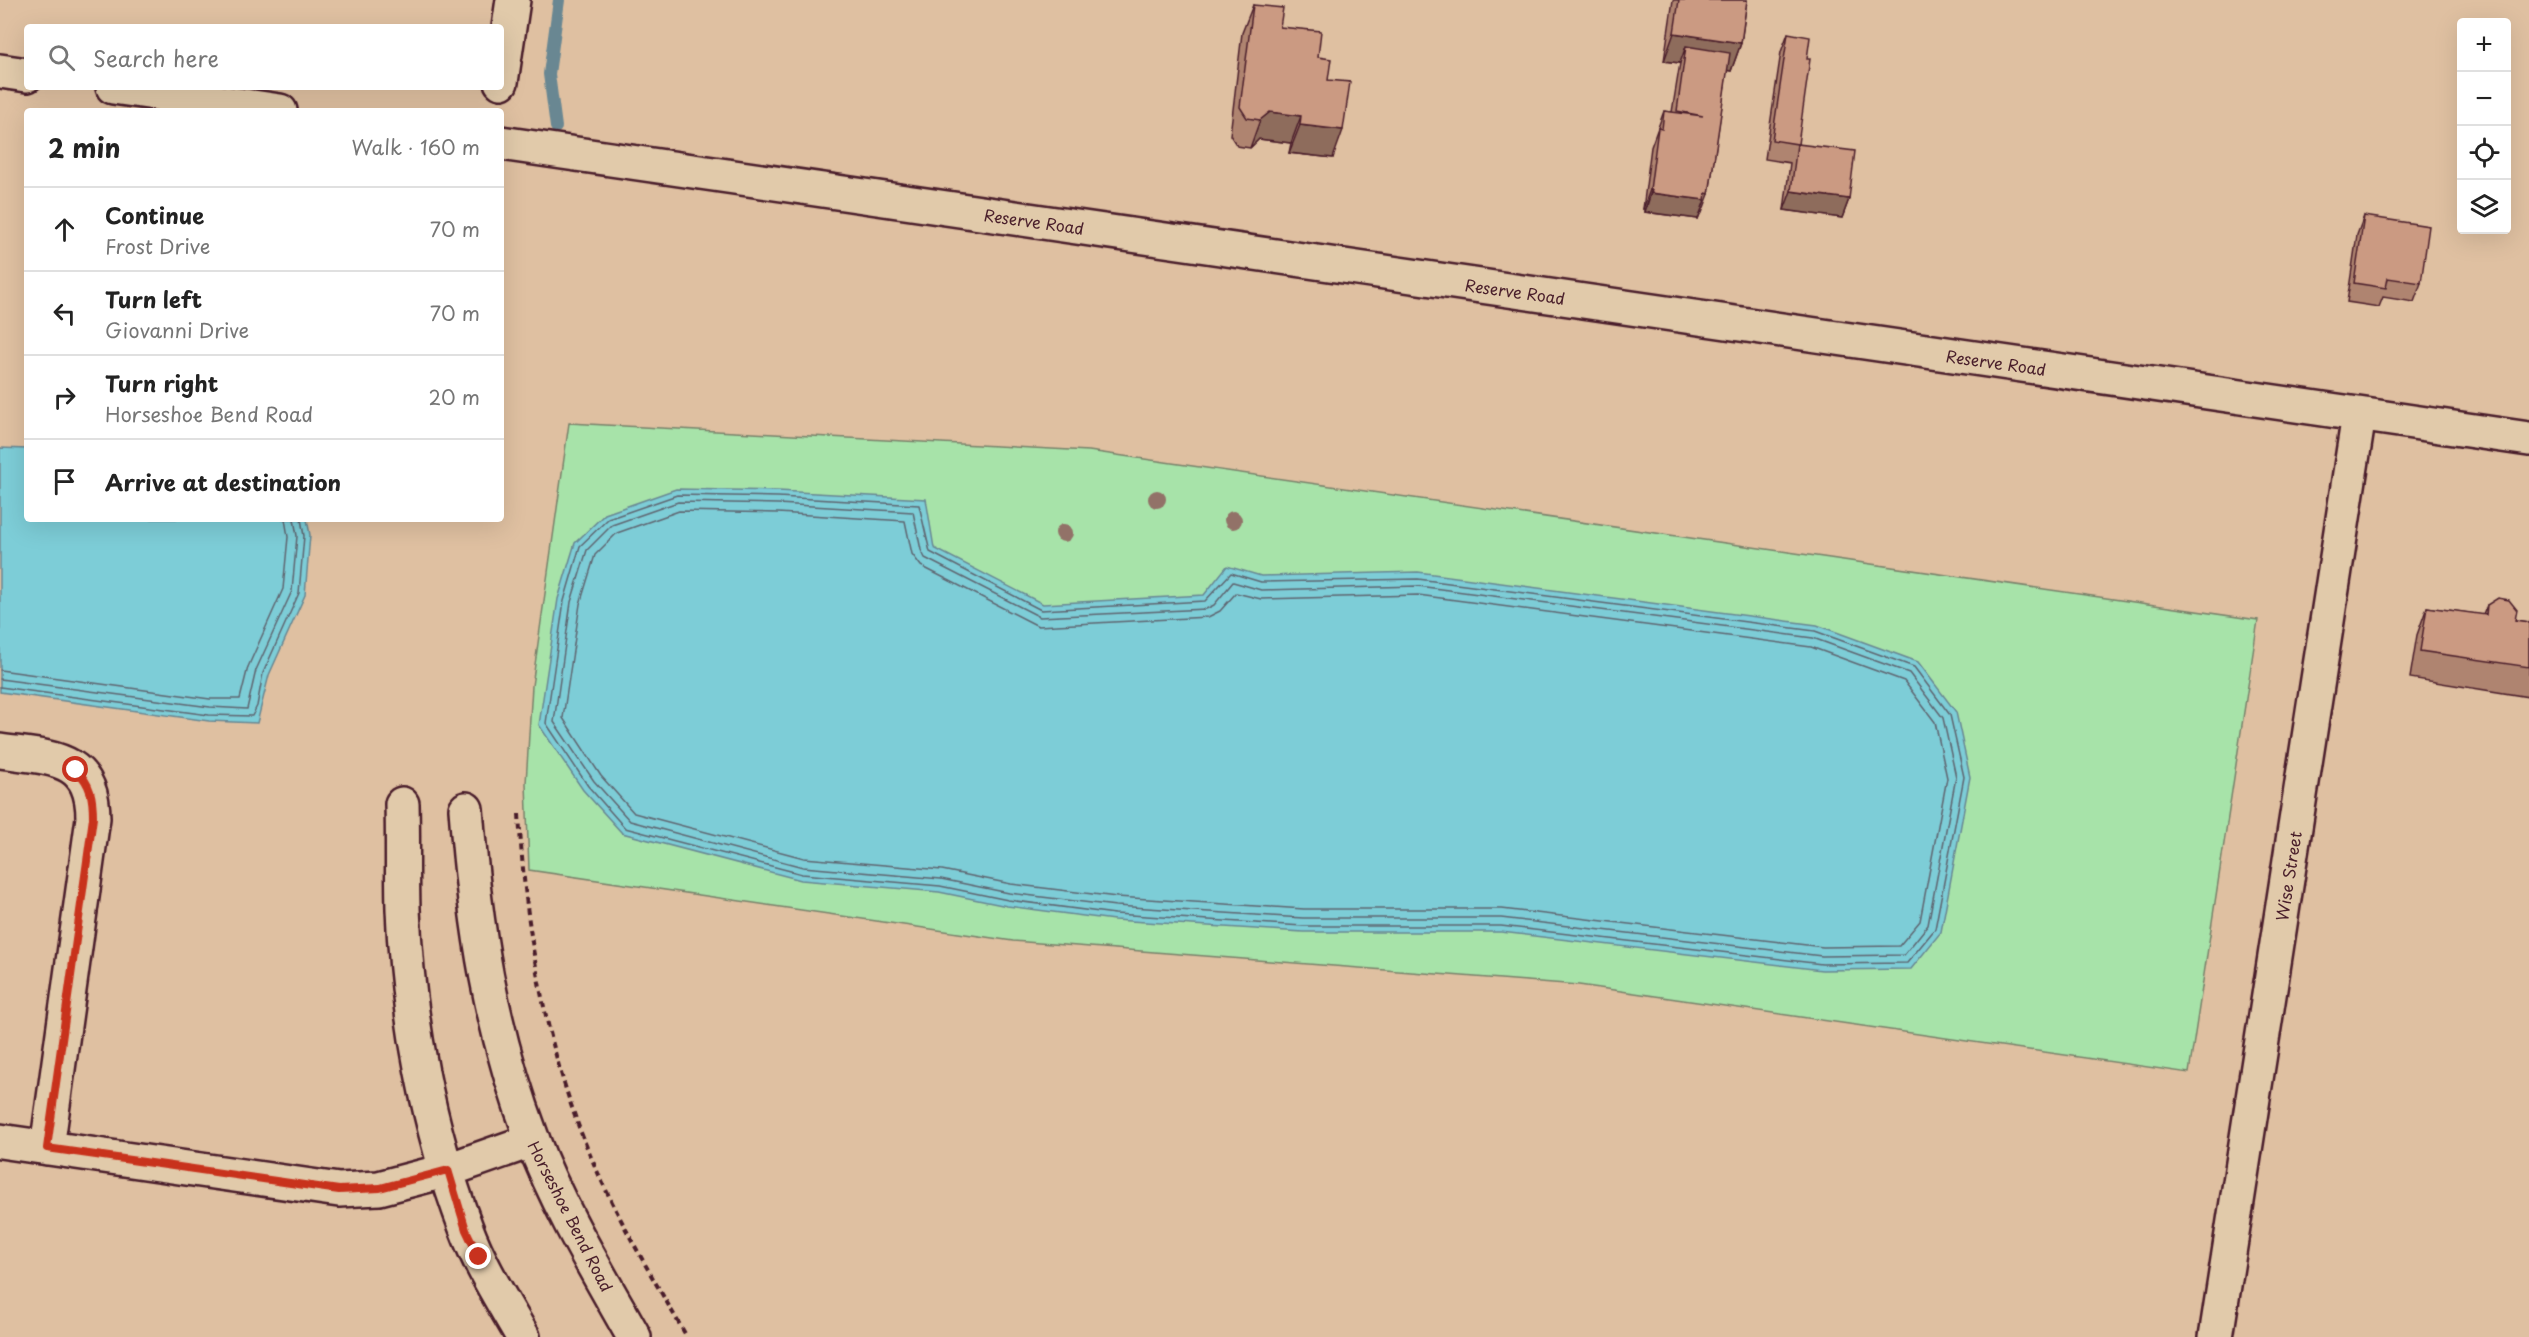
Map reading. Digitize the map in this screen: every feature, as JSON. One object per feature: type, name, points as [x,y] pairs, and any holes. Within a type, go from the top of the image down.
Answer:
[{"type":"street","points":[[504,62],[513,0]]},
{"type":"street","points":[[0,71],[24,75]]},
{"type":"street","points":[[134,90],[259,108]]},
{"type":"street","points":[[497,108],[500,90]]},
{"type":"street","name":"Reserve Road","points":[[504,143],[2529,439]]},
{"type":"street","name":"Wise Street","points":[[2216,1337],[2359,415]]},
{"type":"street","points":[[0,751],[67,764],[84,778],[91,791],[93,802],[93,818],[47,1148]]},
{"type":"street","points":[[402,804],[403,908],[410,990],[435,1127],[470,1239],[523,1337]]},
{"type":"street","name":"Horseshoe Bend Road","points":[[466,809],[472,896],[481,957],[501,1044],[533,1140],[554,1187],[634,1337]]},
{"type":"street","points":[[0,1141],[339,1190],[380,1188],[448,1170],[533,1140]]},
{"type":"path","points":[[519,814],[523,883],[530,939],[549,1034],[563,1082],[581,1132],[609,1195],[643,1261],[687,1337]]},
{"type":"green space","points":[[569,423],[1089,451],[2258,620],[2189,1073],[1579,985],[1013,941],[529,870],[526,783],[532,686]]},
{"type":"water","points":[[0,448],[24,449],[24,522],[308,522],[310,535],[305,595],[269,675],[257,723],[209,721],[0,692]]},
{"type":"water","points":[[676,489],[778,491],[926,499],[934,548],[1043,604],[1204,595],[1227,566],[1261,576],[1418,572],[1817,625],[1918,662],[1956,712],[1970,777],[1941,932],[1911,969],[1822,970],[1501,932],[1303,932],[1114,920],[1007,906],[939,892],[801,880],[622,833],[583,790],[539,725],[558,599],[575,543],[605,514]]},
{"type":"building","points":[[1679,0],[1747,0],[1741,43],[1674,33]]},
{"type":"building","points":[[1253,5],[1283,8],[1280,27],[1321,31],[1318,57],[1331,59],[1328,80],[1350,82],[1343,130],[1300,125],[1301,116],[1270,112],[1260,120],[1247,118],[1240,107]]},
{"type":"building","points":[[1788,33],[1810,37],[1807,59],[1810,59],[1798,144],[1855,151],[1849,199],[1791,191],[1797,144],[1772,140]]},
{"type":"building","points":[[1686,46],[1730,53],[1709,194],[1706,193],[1705,200],[1651,193],[1652,190],[1650,190],[1658,128],[1662,129],[1664,111],[1703,116],[1677,111]]},
{"type":"building","points":[[2364,216],[2429,226],[2421,283],[2388,278],[2386,288],[2354,283]]},
{"type":"building","points":[[2498,598],[2509,600],[2517,610],[2515,620],[2529,622],[2529,667],[2420,651],[2427,607],[2486,615],[2487,605]]},
{"type":"waterway","points":[[556,127],[549,74],[559,0]]},
{"type":"route","points":[[76,770],[84,778],[91,791],[93,818],[47,1148],[339,1190],[359,1190],[403,1184],[448,1170],[466,1230],[479,1257]]}]
